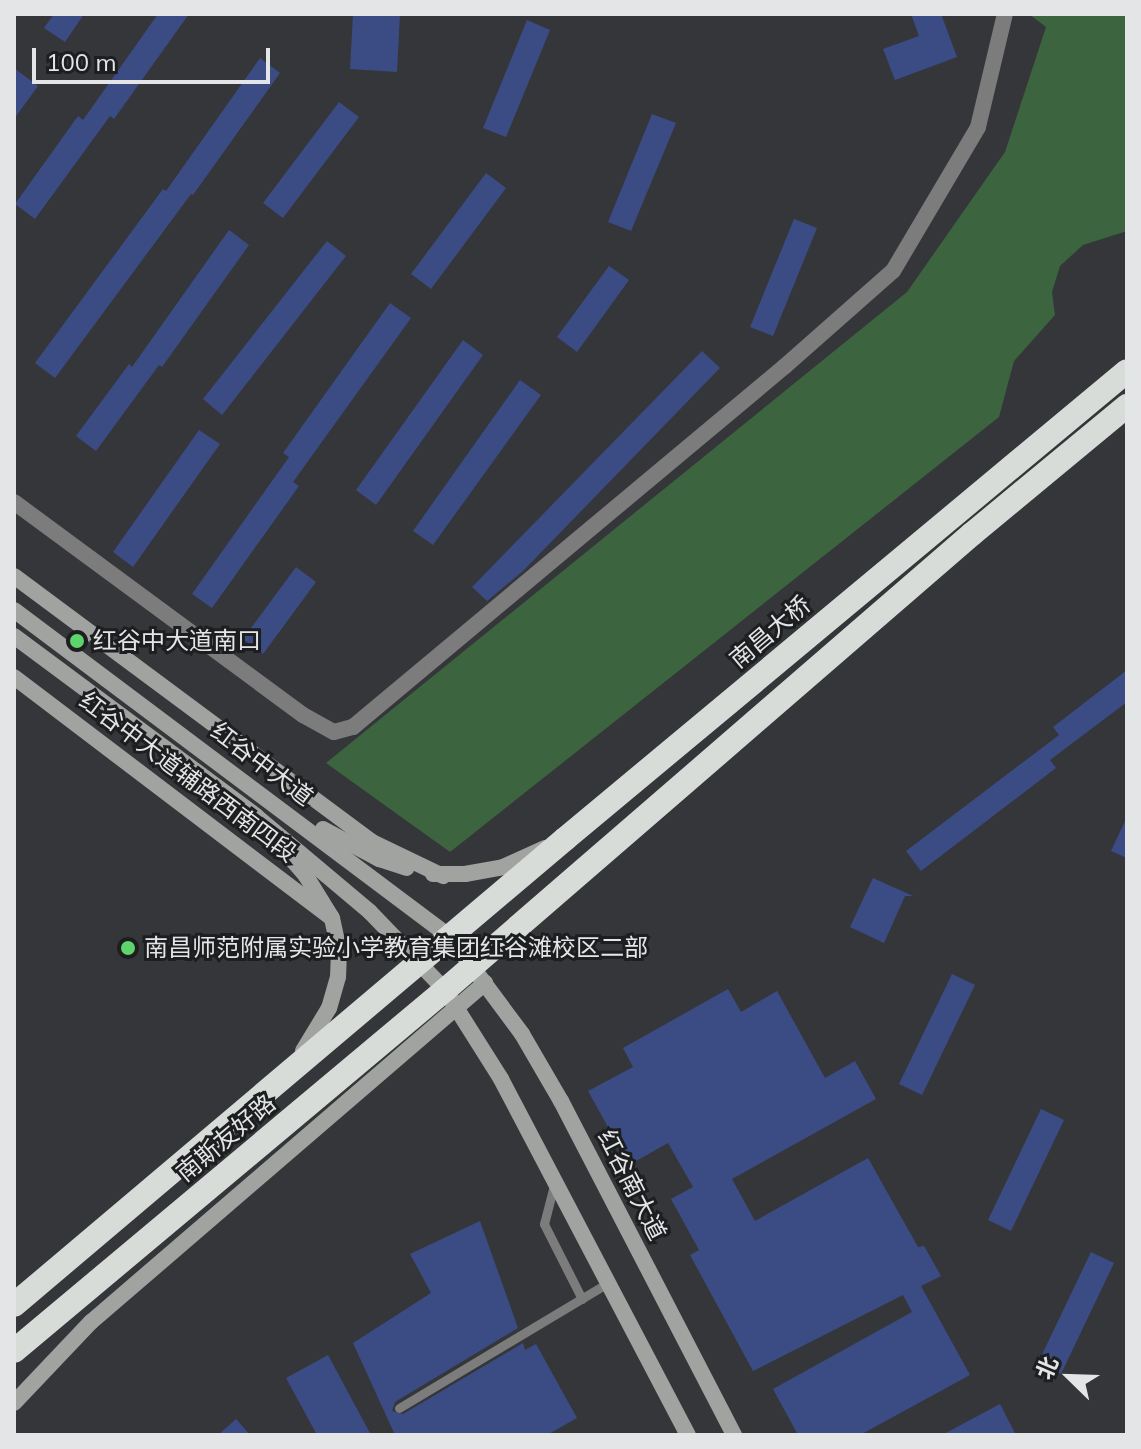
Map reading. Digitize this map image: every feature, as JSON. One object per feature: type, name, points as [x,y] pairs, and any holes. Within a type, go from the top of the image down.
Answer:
[{"type":"highway","name":"南昌大桥","points":[[450,937],[1127,371]]},
{"type":"highway","points":[[479,974],[972,534],[1127,406]]},
{"type":"highway","name":"南斯友好路","points":[[14,1305],[450,937]]},
{"type":"highway","name":"南斯友好路","points":[[14,1351],[479,974]]},
{"type":"main road","points":[[14,576],[350,827],[372,842],[443,876]]},
{"type":"main road","name":"红谷中大道","points":[[14,610],[278,804],[450,937],[479,974]]},
{"type":"main road","name":"红谷中大道","points":[[14,636],[256,816],[370,912],[421,962],[451,998]]},
{"type":"main road","name":"红谷中大道辅路西南四段","points":[[14,677],[332,918]]},
{"type":"main road","points":[[278,804],[379,859],[443,876],[503,867],[565,839]]},
{"type":"main road","points":[[256,816],[306,876],[332,918],[339,950],[338,977],[329,1008],[310,1042],[276,1085]]},
{"type":"main road","name":"红谷南大道","points":[[479,974],[522,1034],[561,1101],[734,1435]]},
{"type":"main road","points":[[14,1403],[91,1322],[451,998],[501,1079],[688,1435]]},
{"type":"street","points":[[14,502],[303,715],[334,732],[353,727],[784,367],[893,271],[978,127],[1005,14]]},
{"type":"lane","points":[[555,1181],[544,1224],[582,1299]]},
{"type":"lane","points":[[399,1408],[608,1283]]},
{"type":"green space","points":[[1029,14],[1127,14],[1127,231],[1083,245],[1060,266],[1052,292],[1055,315],[1014,361],[999,417],[450,852],[326,763],[907,292],[1005,152],[1046,27]]},
{"type":"building","points":[[54,14],[84,14],[65,42],[44,28]]},
{"type":"building","points":[[158,14],[189,14],[114,119],[110,116],[35,219],[15,204],[78,116],[83,120]]},
{"type":"building","points":[[353,14],[400,14],[397,72],[350,69]]},
{"type":"building","points":[[911,14],[941,14],[957,57],[895,80],[883,49],[919,36]]},
{"type":"building","points":[[527,20],[550,30],[506,137],[483,128]]},
{"type":"building","points":[[260,58],[280,73],[193,195],[55,378],[35,363],[163,189],[166,191]]},
{"type":"building","points":[[14,68],[38,86],[14,119]]},
{"type":"building","points":[[339,102],[359,117],[283,218],[263,203]]},
{"type":"building","points":[[652,114],[676,123],[631,231],[608,222]]},
{"type":"building","points":[[486,173],[506,188],[431,289],[411,274]]},
{"type":"building","points":[[794,219],[817,228],[773,336],[750,327]]},
{"type":"building","points":[[229,230],[249,245],[162,367],[159,365],[96,451],[76,436],[129,364],[132,367]]},
{"type":"building","points":[[327,241],[346,256],[222,415],[203,399]]},
{"type":"building","points":[[609,266],[629,280],[577,352],[557,337]]},
{"type":"building","points":[[390,303],[411,318],[293,482],[299,486],[212,608],[192,594],[289,457],[283,453]]},
{"type":"building","points":[[463,340],[483,355],[376,505],[356,490]]},
{"type":"building","points":[[702,351],[720,368],[523,571],[487,601],[472,587]]},
{"type":"building","points":[[520,380],[541,395],[433,545],[413,531]]},
{"type":"building","points":[[199,430],[220,444],[133,567],[113,552]]},
{"type":"building","points":[[296,567],[316,582],[263,654],[243,639]]},
{"type":"building","points":[[1127,670],[1127,702],[1050,760],[1056,768],[921,871],[906,851],[1059,735],[1053,727]]},
{"type":"building","points":[[1127,817],[1127,858],[1111,851]]},
{"type":"building","points":[[873,878],[913,896],[905,896],[884,943],[850,927]]},
{"type":"building","points":[[952,974],[975,985],[922,1095],[899,1084]]},
{"type":"building","points":[[728,989],[741,1012],[777,991],[825,1078],[855,1061],[876,1099],[732,1179],[755,1221],[868,1158],[918,1247],[924,1246],[941,1276],[921,1286],[970,1375],[860,1435],[798,1435],[773,1389],[912,1312],[903,1295],[753,1371],[690,1255],[699,1250],[671,1199],[693,1187],[668,1143],[629,1165],[588,1091],[633,1067],[623,1048]]},
{"type":"building","points":[[1041,1109],[1064,1120],[1011,1231],[988,1220]]},
{"type":"building","points":[[480,1221],[518,1328],[395,1402],[392,1411],[403,1414],[523,1343],[525,1350],[536,1344],[577,1418],[547,1435],[395,1435],[353,1343],[431,1293],[410,1254]]},
{"type":"building","points":[[1091,1252],[1114,1263],[1061,1374],[1038,1363]]},
{"type":"building","points":[[328,1355],[371,1435],[317,1435],[286,1378]]},
{"type":"building","points":[[1000,1404],[1016,1435],[942,1435]]},
{"type":"building","points":[[236,1419],[250,1435],[218,1435]]},
{"type":"place","name":"红谷中大道南口","points":[[77,641]]},
{"type":"place","name":"南昌师范附属实验小学教育集团红谷滩校区二部","points":[[128,948]]}]
